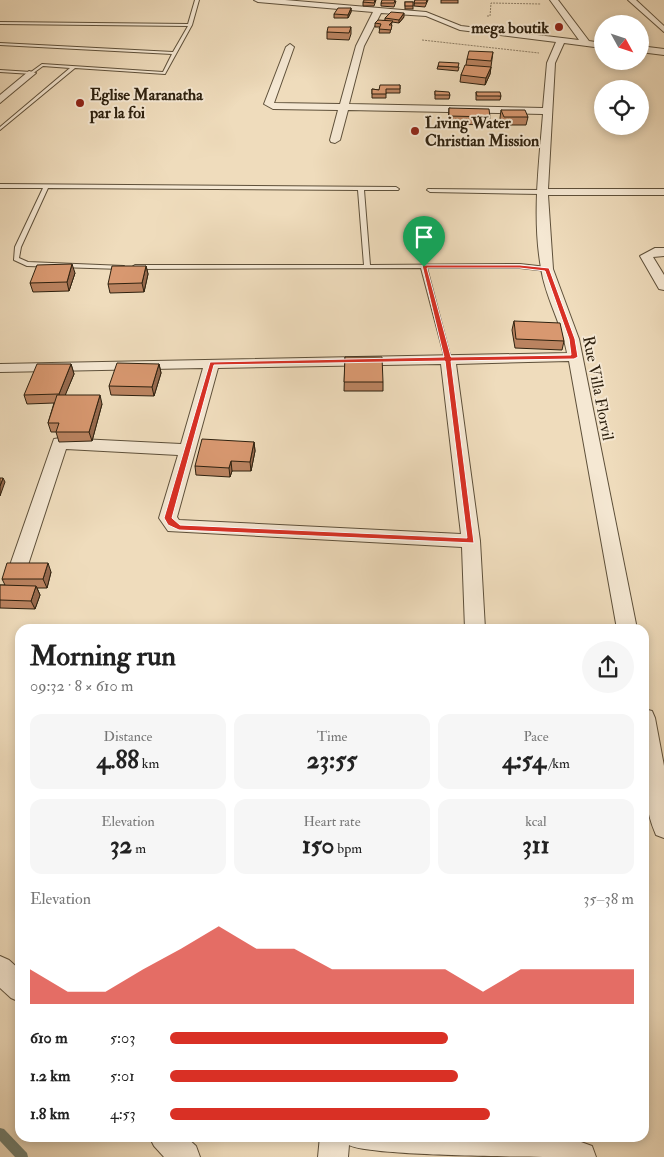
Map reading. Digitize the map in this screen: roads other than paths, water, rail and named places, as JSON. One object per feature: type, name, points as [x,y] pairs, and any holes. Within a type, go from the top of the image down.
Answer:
[{"type":"street","points":[[258,0],[433,15],[448,25],[460,28],[594,44]]},
{"type":"street","points":[[632,0],[664,30]]},
{"type":"street","points":[[555,2],[586,43]]},
{"type":"street","points":[[336,140],[343,106],[360,46],[378,10]]},
{"type":"street","name":"Rue Villa Florvil","points":[[561,40],[551,63],[542,192],[547,270],[572,339],[574,357],[612,538],[626,624]]},
{"type":"street","points":[[290,47],[269,104],[278,107],[343,106],[547,111]]},
{"type":"street","points":[[649,50],[664,52]]},
{"type":"street","points":[[0,100],[32,73]]},
{"type":"street","points":[[542,192],[664,192]]},
{"type":"street","points":[[664,252],[655,252],[646,256],[664,286]]},
{"type":"street","points":[[0,368],[574,357]]},
{"type":"street","points":[[448,359],[471,541],[475,624]]},
{"type":"street","points":[[212,363],[168,518],[174,526],[471,541]]},
{"type":"street","points":[[18,568],[60,443],[187,450]]},
{"type":"street","points":[[649,745],[664,827]]},
{"type":"street","points":[[0,969],[15,984]]},
{"type":"street","points":[[170,1142],[185,1157]]},
{"type":"street","points":[[333,1157],[334,1142]]},
{"type":"street","points":[[423,1142],[580,1157]]},
{"type":"lane","points":[[0,71],[32,73],[42,65],[164,73],[190,25],[196,0]]},
{"type":"lane","points":[[0,23],[190,25]]},
{"type":"lane","points":[[0,44],[174,53]]},
{"type":"lane","points":[[0,129],[74,67]]},
{"type":"lane","points":[[0,186],[396,189]]},
{"type":"lane","points":[[46,186],[18,247],[16,259],[27,264],[96,267],[520,266],[547,270]]},
{"type":"lane","points":[[360,189],[367,267]]},
{"type":"lane","points":[[430,190],[542,192]]},
{"type":"lane","points":[[424,267],[448,359]]},
{"type":"waterway","points":[[0,1133],[23,1157]]},
{"type":"place","name":"mega boutik","points":[[559,27]]},
{"type":"place","name":"Eglise Maranatha par la foi","points":[[80,103]]},
{"type":"place","name":"Living Water Christian Mission","points":[[415,131]]}]
